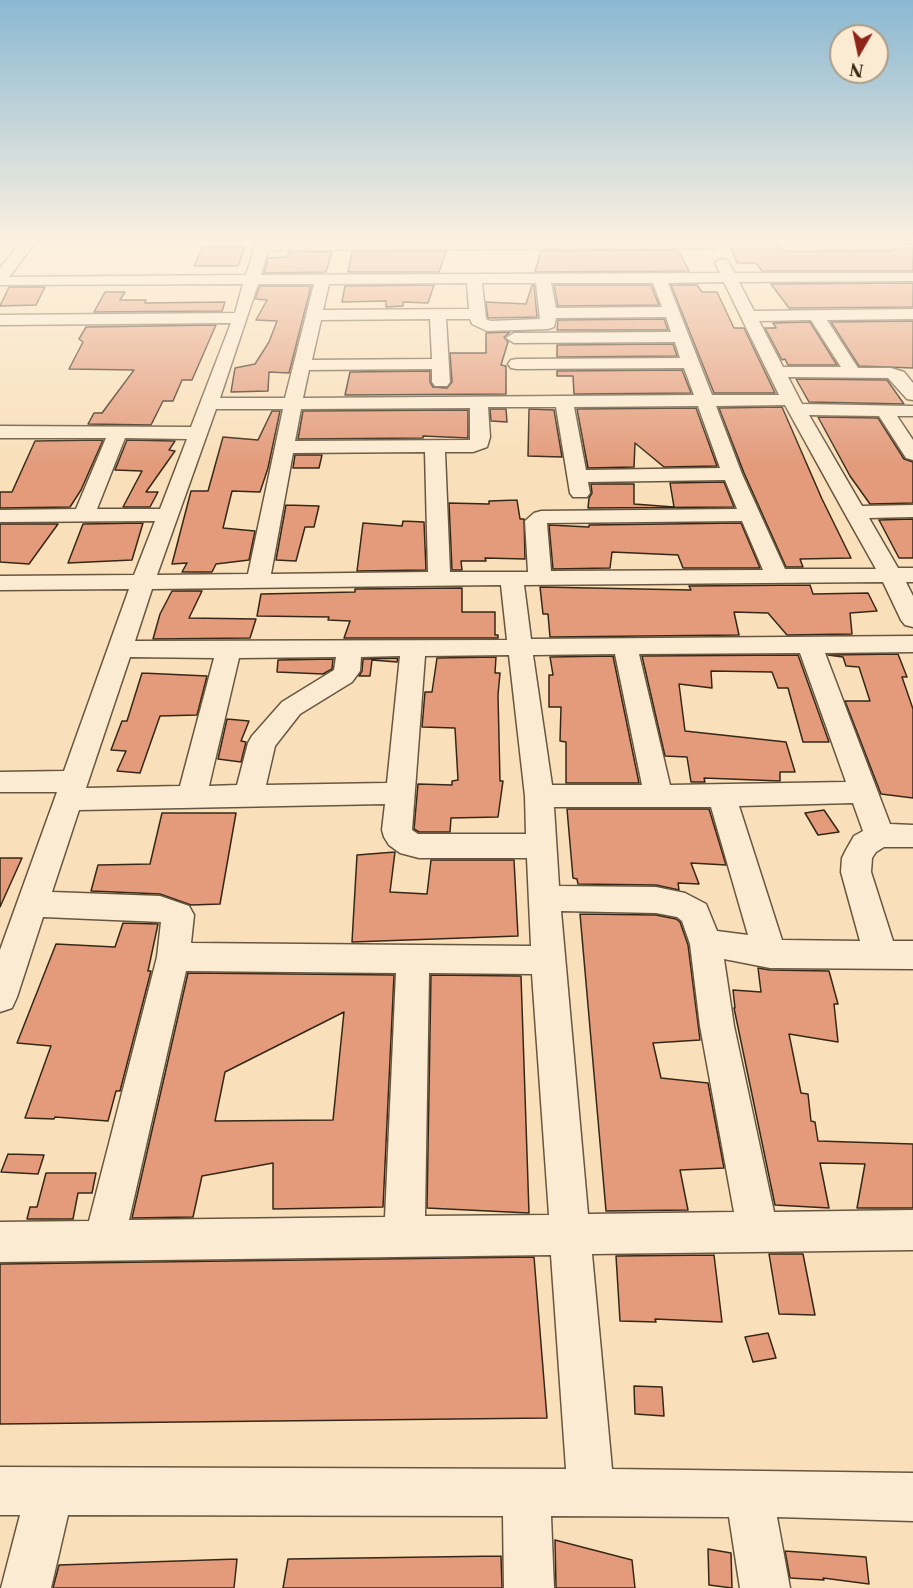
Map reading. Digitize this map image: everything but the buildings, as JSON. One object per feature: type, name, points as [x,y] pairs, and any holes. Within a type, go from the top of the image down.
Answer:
[{"type":"street","points":[[258,580],[293,404],[315,317]]},
{"type":"street","points":[[438,317],[441,402]]},
{"type":"street","points":[[478,317],[479,324],[513,332],[682,337]]},
{"type":"street","points":[[513,332],[544,326],[549,322],[549,317]]},
{"type":"street","points":[[674,317],[732,474],[777,576]]},
{"type":"street","points":[[750,317],[794,404],[854,512],[902,575],[913,620]]},
{"type":"street","points":[[817,317],[852,372]]},
{"type":"street","points":[[0,320],[242,318],[167,515],[32,904],[6,959],[0,997]]},
{"type":"street","points":[[513,332],[517,364],[526,401]]},
{"type":"street","points":[[517,364],[692,363]]},
{"type":"street","points":[[303,366],[440,364]]},
{"type":"street","points":[[778,372],[895,374],[911,391]]},
{"type":"street","points":[[208,405],[705,401],[913,411]]},
{"type":"street","points":[[285,447],[473,446],[480,443],[479,402]]},
{"type":"street","points":[[564,402],[585,516]]},
{"type":"street","points":[[884,410],[913,454]]},
{"type":"street","points":[[0,432],[198,433]]},
{"type":"street","points":[[84,515],[118,433]]},
{"type":"street","points":[[435,447],[439,578]]},
{"type":"street","points":[[577,476],[732,474]]},
{"type":"street","points":[[854,512],[913,511]]},
{"type":"street","points":[[0,516],[167,515]]},
{"type":"street","points":[[591,1492],[548,960],[539,796],[519,648],[526,577],[537,519],[544,516],[750,515]]},
{"type":"street","points":[[0,583],[902,575]]},
{"type":"street","points":[[119,649],[913,644]]},
{"type":"street","points":[[625,645],[658,794]]},
{"type":"street","points":[[810,645],[879,835]]},
{"type":"street","points":[[413,648],[397,830],[399,837],[411,845],[541,846]]},
{"type":"street","points":[[249,795],[262,743],[291,708],[343,676],[347,671],[350,649]]},
{"type":"street","points":[[192,797],[228,650]]},
{"type":"street","points":[[0,782],[73,790],[192,797],[400,794]]},
{"type":"street","points":[[539,796],[658,794],[722,796],[862,792]]},
{"type":"street","points":[[722,796],[770,954]]},
{"type":"street","points":[[881,955],[856,872],[857,858],[865,844],[879,835],[913,836]]},
{"type":"street","points":[[544,898],[656,900],[685,906],[695,913],[706,944],[717,1026],[758,1231]]},
{"type":"street","points":[[32,904],[160,909],[176,913],[179,918],[173,957],[104,1240]]},
{"type":"street","points":[[706,944],[736,946],[770,954],[913,955]]},
{"type":"street","points":[[173,957],[548,960]]},
{"type":"street","points":[[404,1237],[413,959]]},
{"type":"street","points":[[0,1242],[913,1230]]},
{"type":"street","points":[[0,1491],[749,1493],[913,1497]]},
{"type":"street","points":[[26,1588],[50,1491]]},
{"type":"street","points":[[526,1492],[529,1588]]},
{"type":"street","points":[[749,1493],[765,1588]]}]
